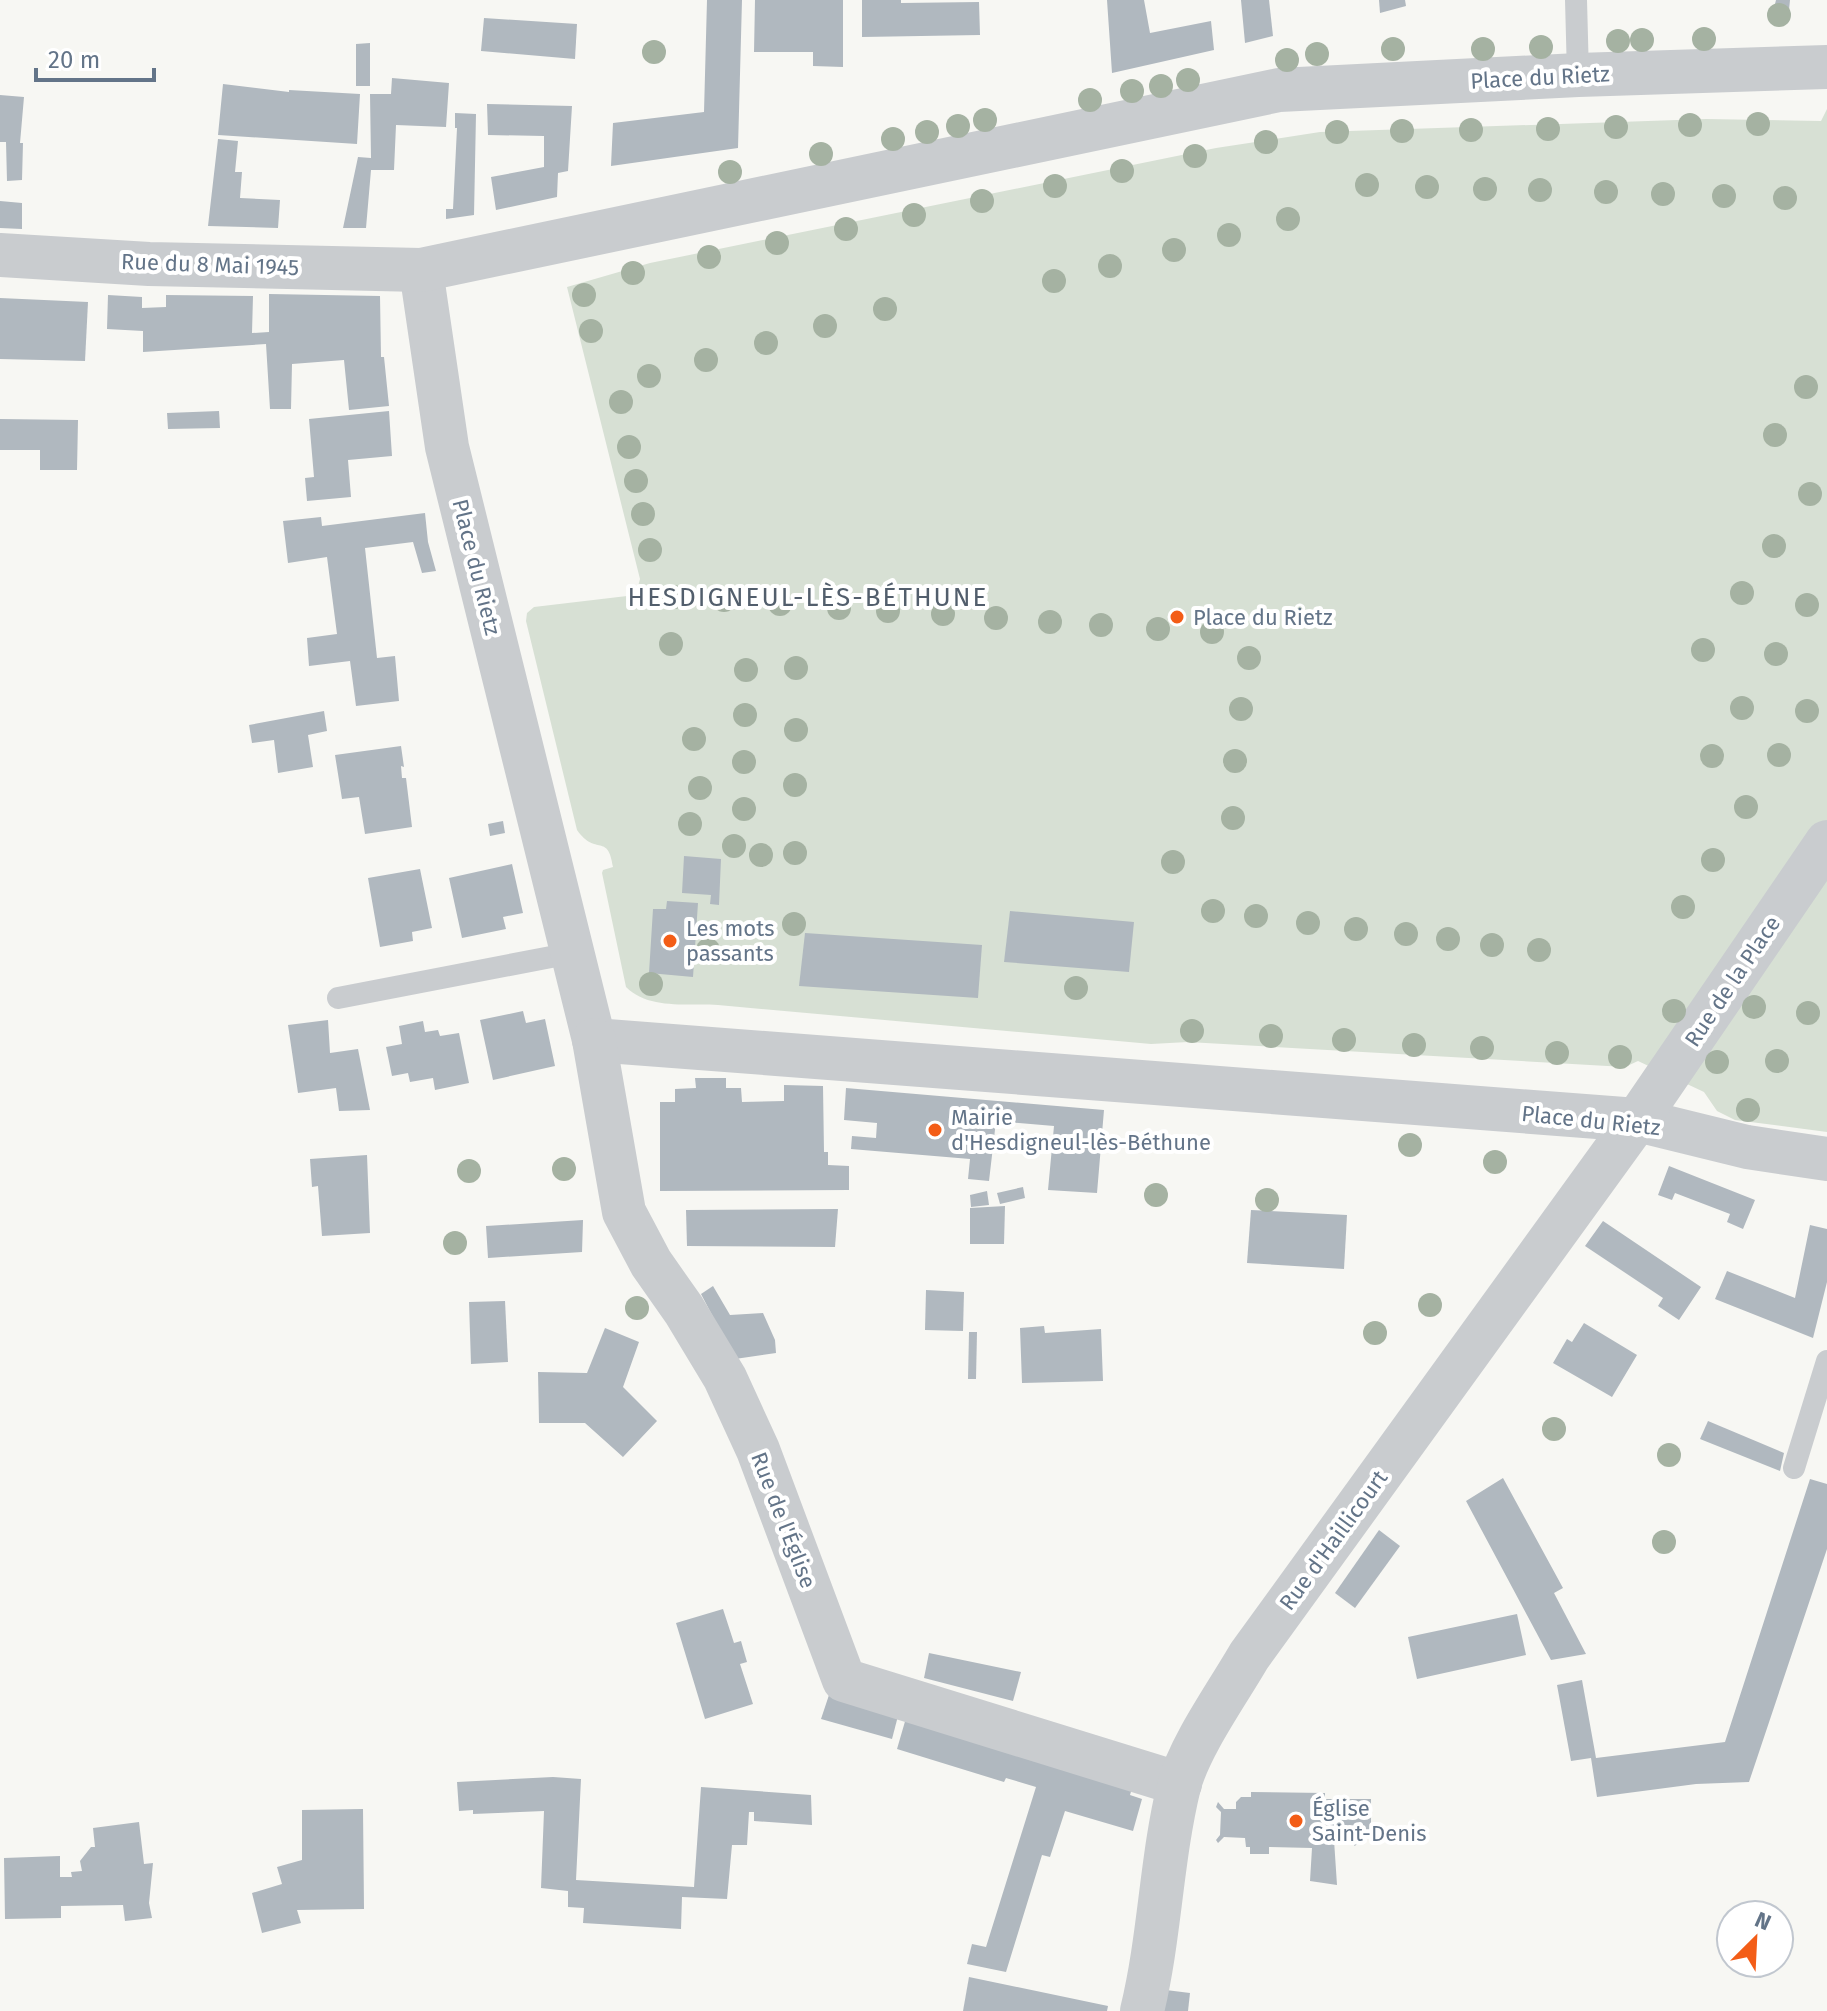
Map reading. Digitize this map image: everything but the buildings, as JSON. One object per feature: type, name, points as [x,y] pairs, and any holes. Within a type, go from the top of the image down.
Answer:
[{"type":"street","name":"Place du Rietz","points":[[1827,67],[1578,75],[1279,90],[421,270],[447,447],[594,1040],[1637,1120],[1747,1147],[1827,1159]]},
{"type":"street","name":"Rue du 8 Mai 1945","points":[[0,255],[149,264],[421,270]]},
{"type":"street","name":"Rue de la Place","points":[[1637,1120],[1827,842]]},
{"type":"street","name":"Rue de l'Église","points":[[594,1040],[624,1212],[651,1263],[725,1378],[758,1450],[844,1680],[1180,1784]]},
{"type":"street","name":"Rue d'Haillicourt","points":[[1142,2011],[1152,1969],[1180,1784],[1201,1736],[1249,1656],[1637,1120]]},
{"type":"lane","points":[[1576,0],[1578,75]]},
{"type":"lane","points":[[338,998],[572,953]]},
{"type":"lane","points":[[1794,1468],[1827,1361]]},
{"type":"shaded area","name":"Place du Rietz","points":[[1827,109],[1827,1132],[1735,1120],[1717,1111],[1704,1092],[1638,1061],[1625,1067],[1188,1042],[1151,1044],[718,1005],[669,1004],[646,999],[626,987],[602,873],[613,867],[611,856],[608,850],[590,842],[577,830],[526,621],[527,613],[534,607],[627,596],[637,590],[640,579],[567,287],[650,263],[1216,148],[1320,132],[1706,119],[1821,121]]},
{"type":"place","name":"Place du Rietz","points":[[1177,617]]},
{"type":"place","name":"Les mots passants","points":[[670,941]]},
{"type":"place","name":"Mairie d'Hesdigneul-lès-Béthune","points":[[935,1130]]},
{"type":"place","name":"Église Saint-Denis","points":[[1296,1821]]},
{"type":"district","name":"HESDIGNEUL-LÈS-BÉTHUNE","points":[[808,597]]}]
